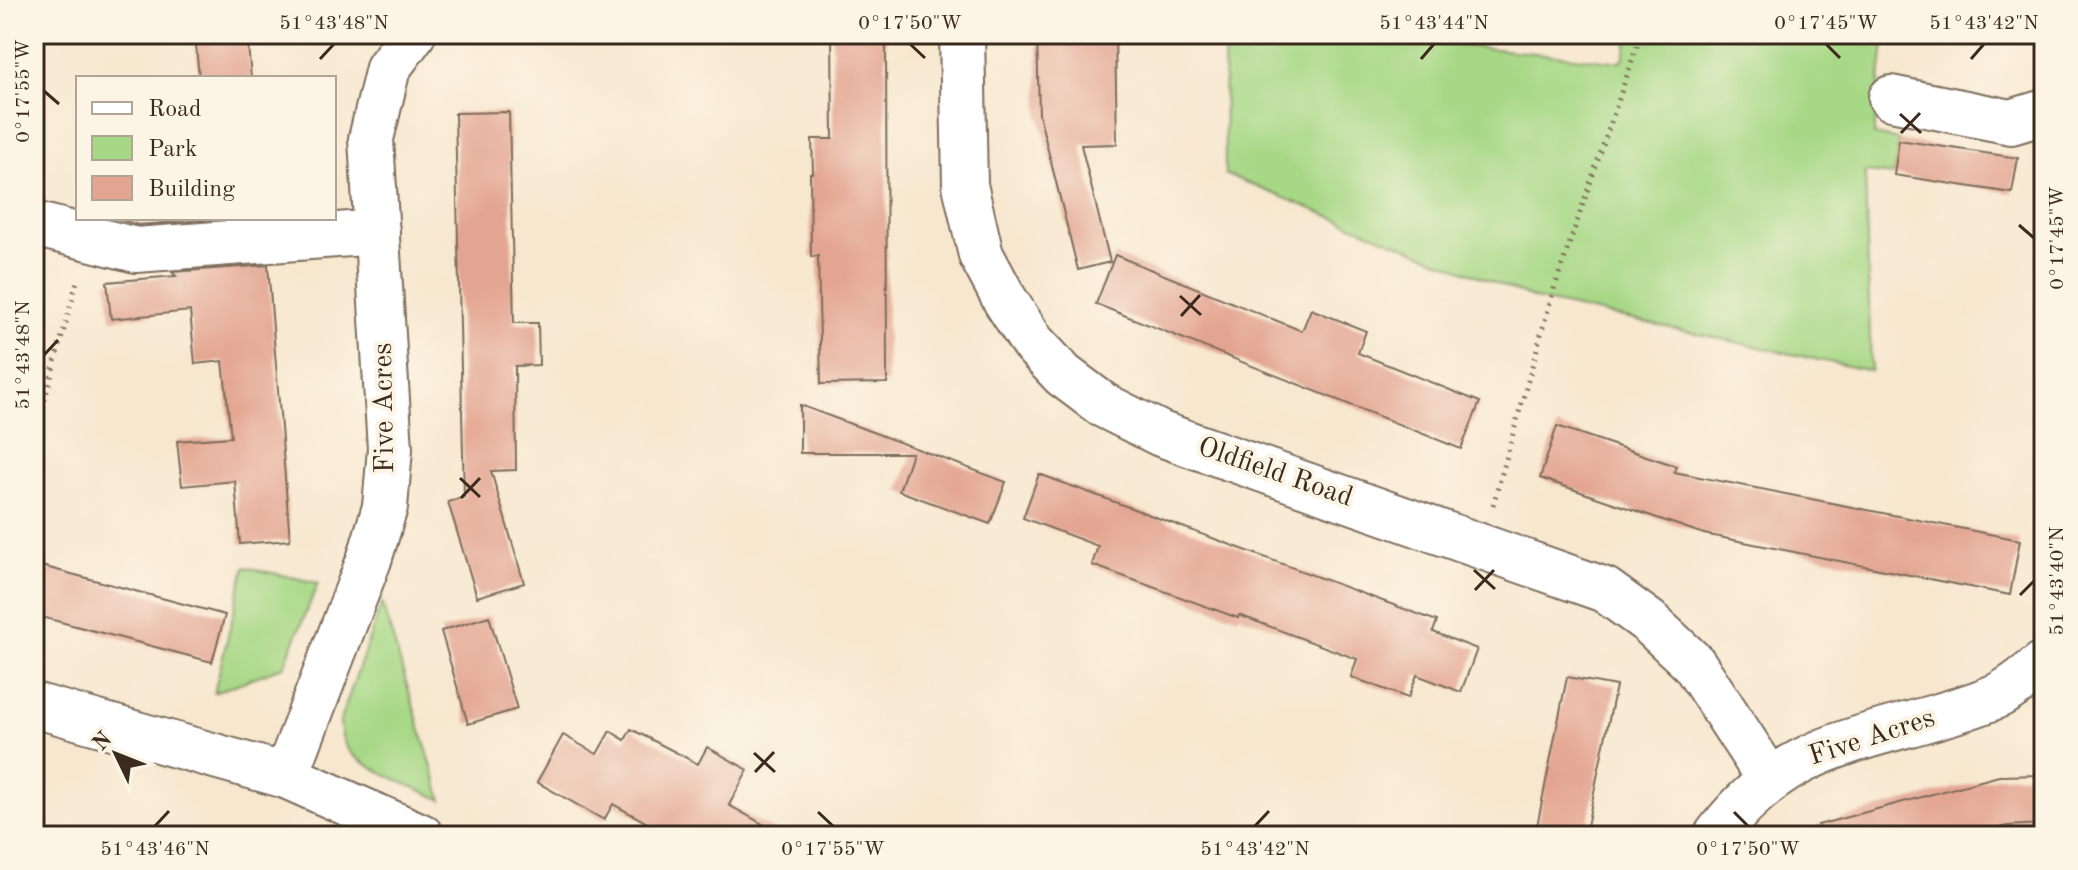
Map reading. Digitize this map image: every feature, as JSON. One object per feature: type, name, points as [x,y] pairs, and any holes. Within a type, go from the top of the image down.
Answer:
[{"type":"street","name":"Five Acres","points":[[286,776],[369,560],[385,507],[390,449],[371,139],[388,68],[413,34]]},
{"type":"street","name":"Oldfield Road","points":[[962,34],[965,185],[981,255],[1032,342],[1063,375],[1103,405],[1161,434],[1605,590],[1649,622],[1694,664],[1769,779]]},
{"type":"street","points":[[1891,98],[2011,122],[2044,112]]},
{"type":"street","points":[[34,224],[136,250],[377,232]]},
{"type":"street","name":"Five Acres","points":[[1716,836],[1769,779],[1811,755],[2001,694],[2044,663]]},
{"type":"street","points":[[34,705],[286,776],[421,836]]},
{"type":"path","points":[[1482,545],[1553,292],[1641,34]]},
{"type":"path","points":[[34,439],[89,238]]},
{"type":"green space","points":[[1224,34],[1348,34],[1622,62],[1630,34],[1885,34],[1874,135],[1899,140],[1894,175],[1865,172],[1871,371],[1535,299],[1225,174]]},
{"type":"green space","points":[[245,567],[318,583],[284,666],[214,693]]},
{"type":"green space","points":[[382,603],[442,800],[368,765],[350,752],[342,737],[340,721]]},
{"type":"building","points":[[195,34],[247,34],[251,76],[199,76]]},
{"type":"building","points":[[832,34],[886,34],[887,383],[821,384],[818,256],[811,257],[810,173],[813,173],[812,139],[833,139]]},
{"type":"building","points":[[1037,34],[1115,34],[1117,144],[1081,145],[1110,262],[1078,270],[1039,114]]},
{"type":"building","points":[[509,112],[514,323],[538,323],[539,365],[515,366],[516,470],[491,471],[524,583],[477,597],[448,502],[464,497],[455,113]]},
{"type":"building","points":[[1899,140],[2018,158],[2012,193],[1894,175]]},
{"type":"building","points":[[122,220],[203,220],[138,225]]},
{"type":"building","points":[[1115,255],[1302,331],[1311,309],[1366,331],[1358,353],[1480,402],[1461,449],[1096,304]]},
{"type":"building","points":[[268,265],[290,540],[240,544],[235,481],[182,486],[177,441],[231,437],[223,361],[195,364],[190,311],[111,319],[107,282],[176,276],[172,272]]},
{"type":"building","points":[[800,405],[1006,482],[990,524],[899,491],[912,453],[800,453]]},
{"type":"building","points":[[1557,426],[1676,466],[1674,472],[2020,540],[2010,595],[1704,534],[1540,478]]},
{"type":"building","points":[[1039,474],[1437,621],[1433,632],[1477,649],[1461,692],[1417,675],[1408,698],[1351,677],[1357,659],[1092,565],[1098,546],[1023,518]]},
{"type":"building","points":[[34,564],[225,615],[212,662],[34,615]]},
{"type":"building","points":[[489,616],[517,709],[468,724],[441,631]]},
{"type":"building","points":[[1567,677],[1616,686],[1585,836],[1535,836]]},
{"type":"building","points":[[631,729],[698,764],[707,747],[748,770],[729,805],[784,836],[671,836],[613,804],[604,820],[537,782],[563,735],[597,754],[610,731],[625,740]]},
{"type":"building","points":[[2044,775],[2044,824],[2007,826],[1966,836],[1819,836],[1818,825],[1999,776]]}]
